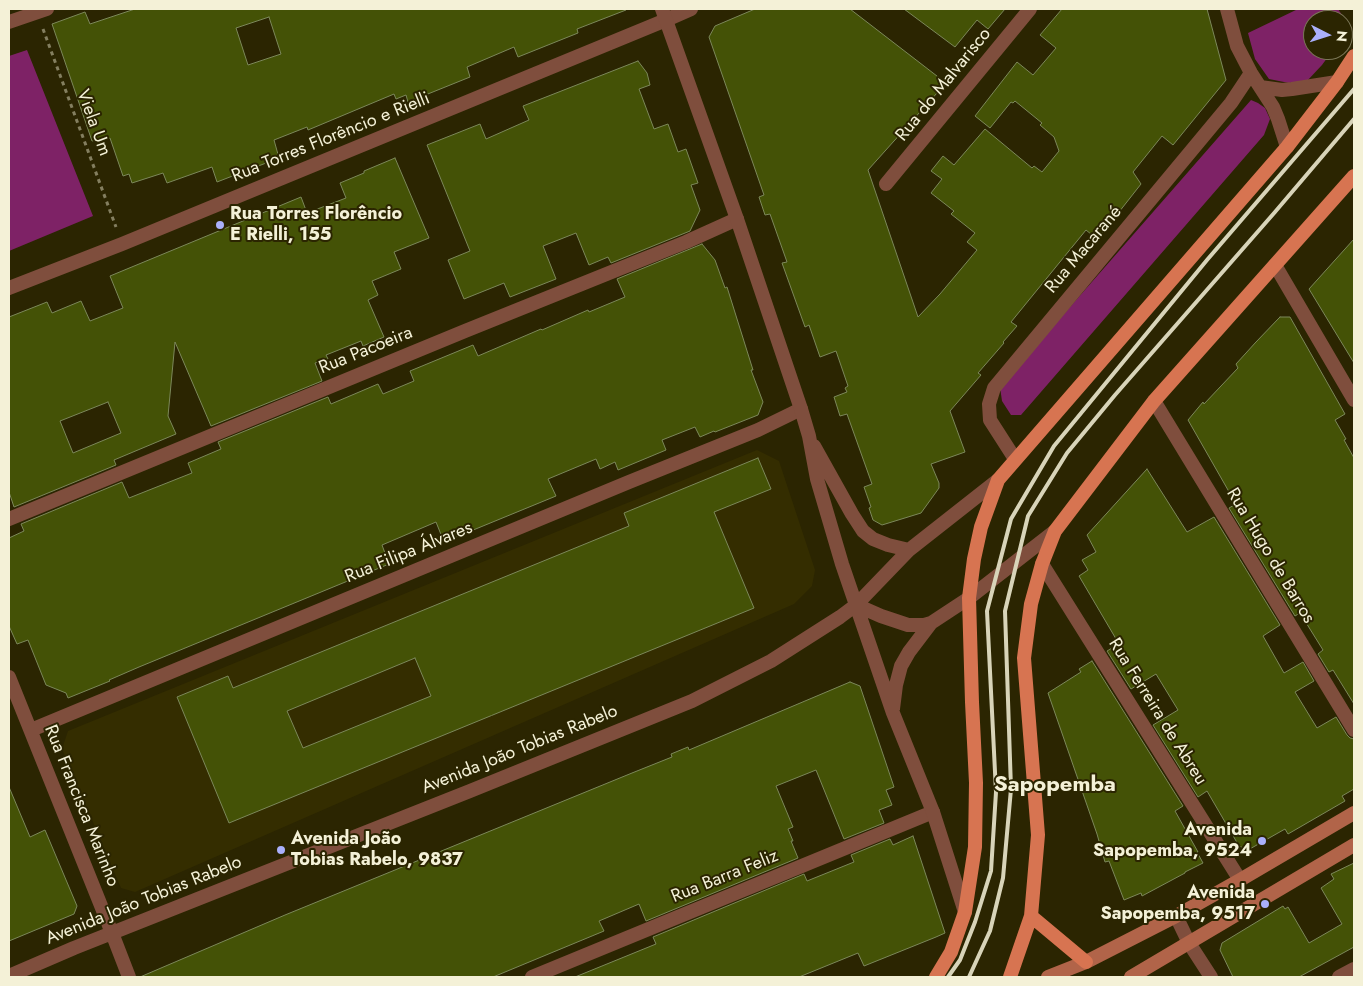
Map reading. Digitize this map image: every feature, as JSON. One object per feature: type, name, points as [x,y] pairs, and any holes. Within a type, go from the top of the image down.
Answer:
[{"type":"main road","points":[[936,977],[951,952],[965,912],[975,848],[976,783],[969,598],[974,559],[981,527],[998,480],[1287,147],[1337,82],[1354,56]]},
{"type":"main road","points":[[1010,977],[1031,916],[1038,835],[1024,658],[1031,604],[1042,564],[1055,531],[1154,401],[1354,176]]},
{"type":"main road","points":[[1048,977],[1086,962],[1176,916],[1354,812]]},
{"type":"main road","points":[[1131,977],[1354,845]]},
{"type":"main road","points":[[1031,916],[1086,962]]},
{"type":"street","name":"Rua Torres Florêncio e Rielli","points":[[9,288],[122,244],[664,14],[691,9]]},
{"type":"street","name":"Rua do Malvarisco","points":[[886,184],[1030,9]]},
{"type":"street","points":[[1227,9],[1237,46],[1251,73],[1273,107],[1287,147]]},
{"type":"street","points":[[9,22],[43,10]]},
{"type":"street","points":[[664,14],[737,218],[801,410],[809,436],[817,479],[842,564],[893,713],[932,812],[965,912]]},
{"type":"street","name":"Rua Macarané","points":[[1015,459],[990,420],[989,404],[994,388],[1231,103],[1251,73]]},
{"type":"street","points":[[1260,87],[1282,90],[1337,82]]},
{"type":"street","name":"Rua Pacoeira","points":[[9,519],[686,242],[737,218]]},
{"type":"street","points":[[1275,265],[1354,400]]},
{"type":"street","name":"Rua Hugo de Barros","points":[[1154,401],[1354,730]]},
{"type":"street","name":"Rua Filipa Álvares","points":[[31,730],[584,500],[758,430],[801,410]]},
{"type":"street","points":[[809,436],[863,531],[873,539],[888,546],[909,550]]},
{"type":"street","name":"Avenida João Tobias Rabelo","points":[[9,976],[692,701],[771,662],[856,605],[909,550],[998,480]]},
{"type":"street","points":[[856,605],[908,625],[931,623],[969,598],[1055,531]]},
{"type":"street","name":"Rua Ferreira de Abreu","points":[[1042,564],[1240,880]]},
{"type":"street","points":[[893,713],[896,686],[901,666],[931,623]]},
{"type":"street","name":"Rua Francisca Marinho","points":[[9,677],[129,977]]},
{"type":"street","name":"Rua Barra Feliz","points":[[532,977],[932,812]]},
{"type":"street","points":[[1176,916],[1189,943],[1211,977]]},
{"type":"street","points":[[1339,977],[1354,969]]},
{"type":"path","name":"Viela Um","points":[[43,10],[48,44],[122,244]]},
{"type":"shaded area","points":[[1298,9],[1339,10],[1303,10],[1303,60],[1326,60],[1307,81],[1289,83],[1269,79],[1255,59],[1248,33]]},
{"type":"shaded area","points":[[27,50],[93,216],[9,251],[9,56]]},
{"type":"shaded area","points":[[1251,100],[1265,108],[1270,119],[1264,135],[1021,415],[1011,415],[1002,401],[1000,387]]},
{"type":"shaded area","points":[[757,450],[779,461],[815,570],[812,586],[794,604],[135,892],[121,888],[62,749],[68,731]]},
{"type":"building","points":[[135,9],[626,10],[577,29],[578,33],[518,57],[514,47],[467,67],[470,77],[408,102],[406,95],[396,99],[394,94],[308,130],[307,127],[274,140],[279,158],[217,182],[212,167],[167,183],[163,173],[132,183],[129,174],[123,176],[110,138],[92,141],[52,24],[85,12],[90,24]],"holes":[[[269,17],[281,54],[248,65],[236,28]]]},
{"type":"building","points":[[755,9],[850,9],[946,83],[868,170],[918,317],[977,250],[967,242],[975,233],[951,214],[954,211],[931,193],[942,179],[931,171],[943,156],[954,165],[985,129],[1032,168],[1034,166],[1042,172],[1059,151],[1054,137],[1040,125],[1042,123],[1015,101],[1011,102],[990,128],[975,116],[1017,62],[1033,75],[1056,48],[1040,35],[1062,9],[1207,9],[1226,80],[1173,145],[1162,136],[1133,172],[1141,184],[1119,212],[1097,239],[1086,230],[1011,322],[1017,326],[978,373],[981,375],[950,411],[965,452],[931,464],[939,483],[939,488],[921,513],[882,525],[873,520],[864,487],[872,484],[847,414],[840,416],[834,397],[847,392],[845,388],[848,386],[836,351],[820,357],[809,325],[805,327],[782,263],[787,262],[770,214],[765,215],[759,197],[764,195],[709,37],[715,26]]},
{"type":"building","points":[[904,9],[1005,9],[988,29],[977,20],[955,47]]},
{"type":"building","points":[[638,61],[647,73],[650,85],[639,89],[654,129],[668,124],[678,152],[686,149],[698,183],[691,185],[700,210],[690,231],[611,263],[608,257],[589,265],[576,233],[543,246],[556,279],[510,297],[504,283],[464,299],[448,260],[470,251],[427,145],[480,124],[486,139],[529,120],[523,106]]},
{"type":"building","points":[[395,158],[429,238],[394,252],[401,269],[372,281],[378,295],[368,300],[384,337],[363,346],[361,341],[326,355],[328,359],[315,363],[322,381],[211,426],[175,342],[168,416],[176,434],[114,460],[116,465],[14,507],[9,492],[9,317],[47,302],[52,313],[81,301],[90,321],[123,308],[110,276],[301,197],[307,213],[346,198],[340,183],[364,173],[364,171]],"holes":[[[108,402],[121,433],[73,453],[60,421]]]},
{"type":"building","points":[[1354,239],[1354,363],[1309,289]]},
{"type":"building","points":[[702,244],[715,260],[725,288],[727,287],[753,370],[751,370],[763,402],[758,415],[700,437],[695,427],[662,440],[666,450],[618,470],[615,462],[600,469],[596,459],[548,479],[556,496],[444,542],[436,522],[382,545],[389,564],[68,698],[66,693],[46,685],[28,640],[17,644],[9,626],[9,538],[24,531],[21,524],[122,482],[129,498],[192,473],[188,463],[221,449],[218,442],[328,397],[331,404],[378,384],[383,394],[414,381],[410,371],[473,345],[478,356],[588,310],[589,312],[625,297],[617,279]]},
{"type":"building","points":[[1280,317],[1290,317],[1345,414],[1335,420],[1354,458],[1354,704],[1333,670],[1329,672],[1318,654],[1323,650],[1300,613],[1295,616],[1229,508],[1236,504],[1188,420],[1203,402],[1204,404],[1238,368],[1236,364]]},
{"type":"building","points":[[758,458],[771,489],[714,512],[754,608],[229,823],[177,697],[228,676],[233,688],[629,526],[624,513]],"holes":[[[415,658],[431,696],[303,748],[287,711]]]},
{"type":"building","points":[[1147,469],[1187,532],[1214,517],[1280,625],[1263,636],[1284,673],[1303,662],[1314,681],[1295,692],[1317,728],[1336,717],[1347,735],[1354,739],[1354,789],[1342,796],[1345,801],[1288,834],[1285,829],[1248,850],[1239,846],[1207,791],[1198,797],[1153,725],[1178,710],[1156,674],[1131,689],[1107,651],[1119,644],[1079,576],[1088,570],[1082,560],[1096,552],[1087,535]]},
{"type":"building","points":[[1092,661],[1183,806],[1175,811],[1203,863],[1142,896],[1141,893],[1124,900],[1109,861],[1105,862],[1048,693],[1081,672],[1079,669]]},
{"type":"building","points":[[850,682],[860,686],[894,787],[886,790],[892,805],[879,810],[884,823],[844,839],[816,770],[776,786],[793,827],[788,829],[798,858],[646,921],[639,904],[599,921],[604,931],[493,977],[140,977],[285,915],[672,757],[671,754],[688,747],[689,750]]},
{"type":"building","points":[[9,787],[30,837],[45,830],[77,906],[74,914],[9,941]]},
{"type":"building","points":[[913,836],[945,933],[936,937],[864,966],[858,953],[799,977],[575,977],[656,944],[653,937],[804,874],[807,881],[854,862],[851,855],[890,839],[893,845]]},
{"type":"building","points":[[1354,863],[1354,947],[1299,977],[1233,977],[1220,950],[1222,943],[1283,906],[1285,909],[1288,907],[1309,943],[1342,924],[1321,888],[1334,879],[1331,874]]},
{"type":"railway","points":[[948,977],[960,960],[975,922],[991,871],[996,792],[987,611],[1011,519],[1054,446],[1207,260],[1354,89]]},
{"type":"railway","points":[[969,977],[990,931],[1003,878],[1011,789],[1005,611],[1028,516],[1067,453],[1354,119]]},
{"type":"place","name":"Rua Torres Florêncio E Rielli, 155","points":[[220,225]]},
{"type":"place","name":"Avenida Sapopemba, 9524","points":[[1262,841]]},
{"type":"place","name":"Avenida João Tobias Rabelo, 9837","points":[[281,850]]},
{"type":"place","name":"Avenida Sapopemba, 9517","points":[[1265,904]]},
{"type":"district","name":"Sapopemba","points":[[1055,786]]}]
